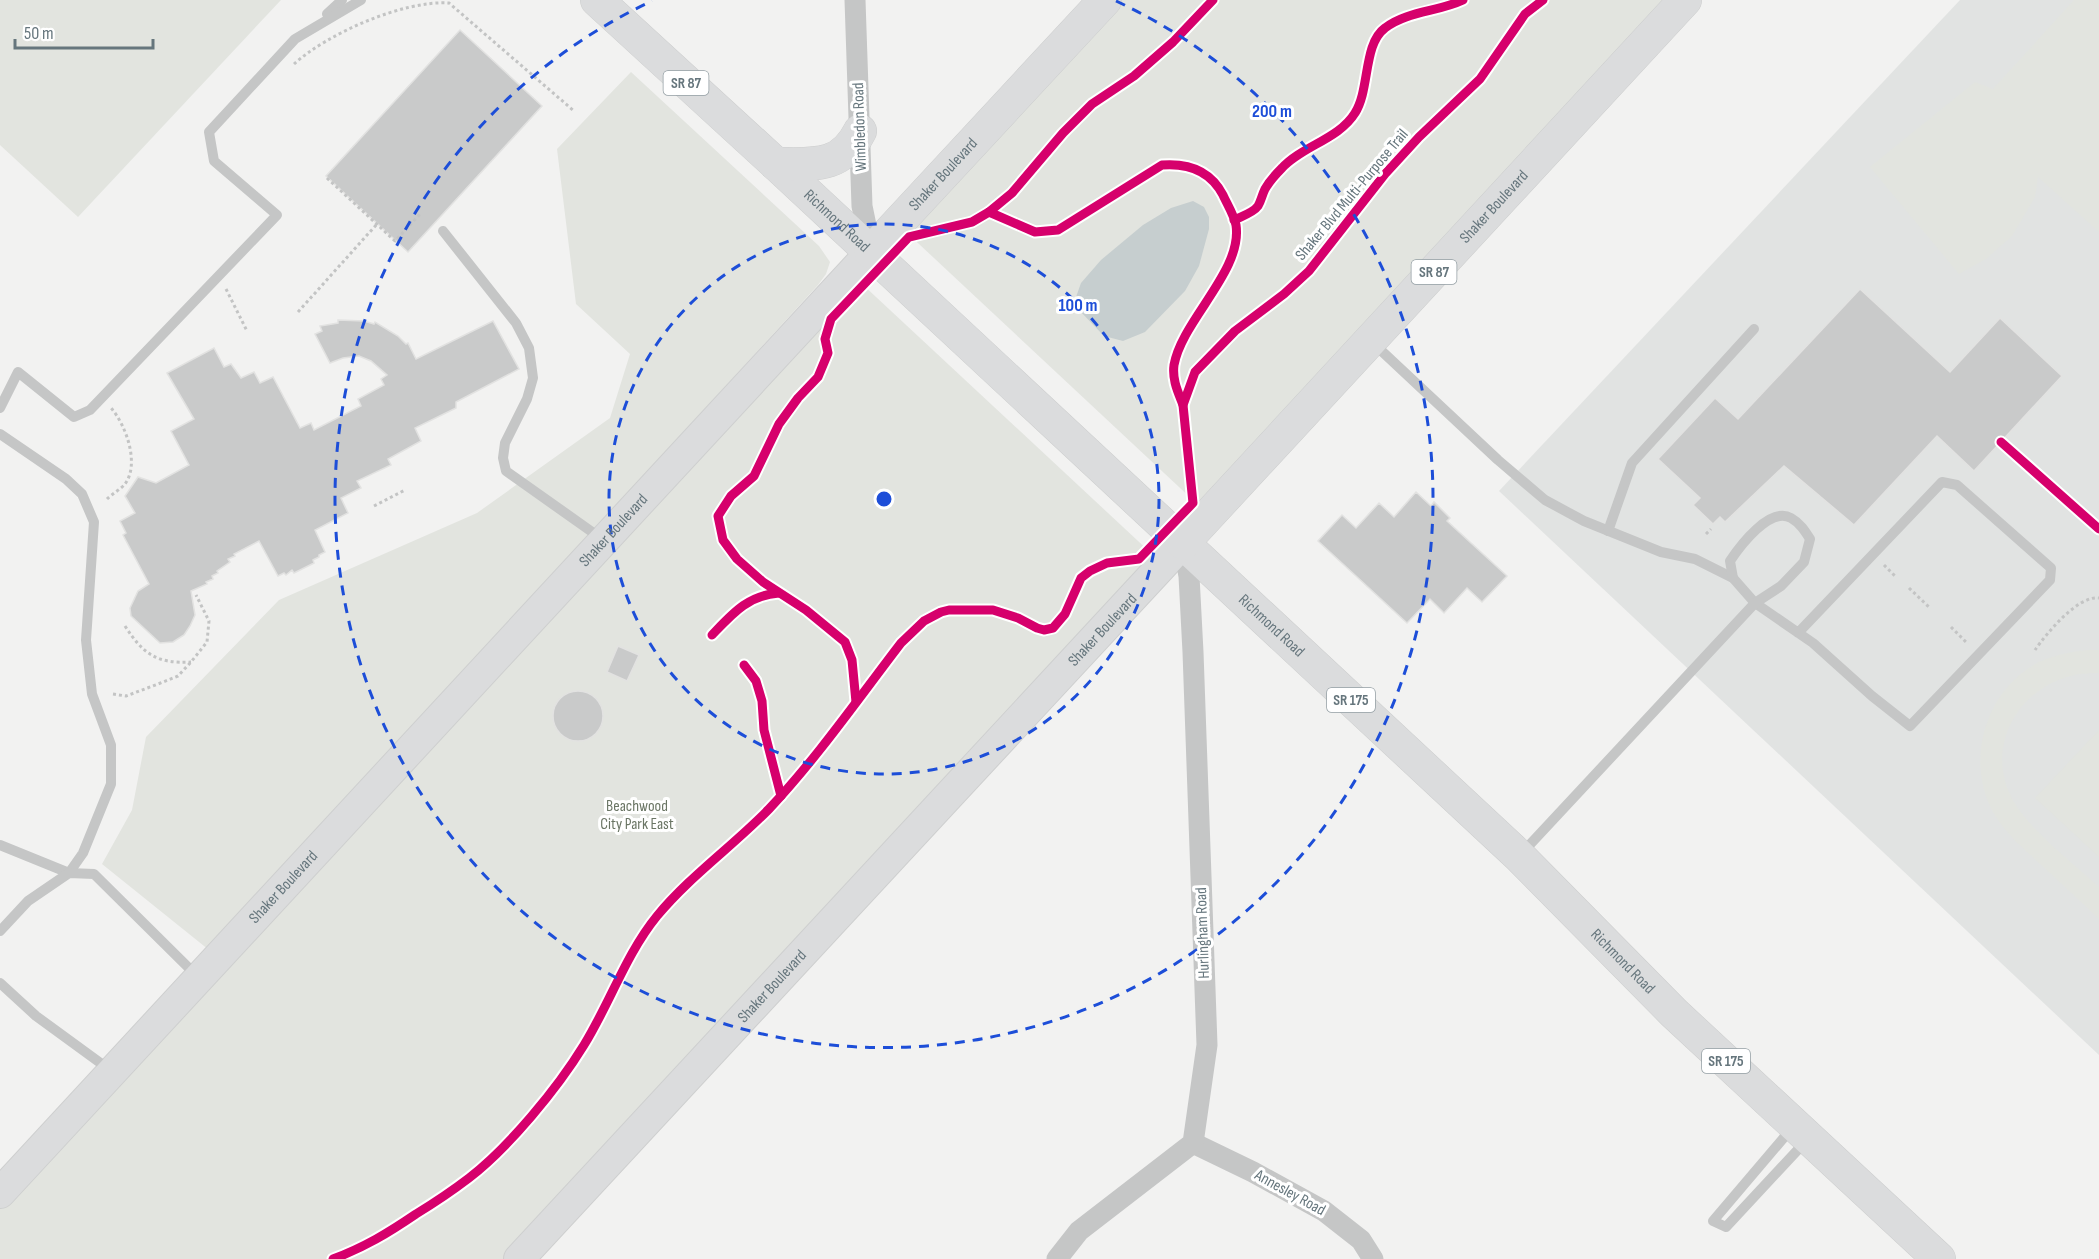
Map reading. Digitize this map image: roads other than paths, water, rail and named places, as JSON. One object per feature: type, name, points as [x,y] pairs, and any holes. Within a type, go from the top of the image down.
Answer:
[{"type":"main road","name":"Richmond Road","points":[[597,0],[1520,856],[1674,1012],[1939,1259]]},
{"type":"main road","name":"Shaker Boulevard","points":[[0,1192],[1105,0]]},
{"type":"main road","name":"Shaker Boulevard","points":[[519,1259],[1685,0]]},
{"type":"main road","points":[[776,164],[816,164],[831,161],[851,147],[860,131]]},
{"type":"street","name":"Wimbledon Road","points":[[855,0],[862,206],[866,236],[871,252]]},
{"type":"street","name":"Hurlingham Road","points":[[1183,543],[1189,576],[1193,652],[1207,1045],[1193,1143]]},
{"type":"street","points":[[1057,1259],[1079,1231],[1193,1143]]},
{"type":"street","name":"Annesley Road","points":[[1193,1143],[1324,1210],[1361,1240],[1373,1259]]},
{"type":"lane","points":[[314,27],[342,0]]},
{"type":"lane","points":[[0,408],[18,372],[74,417],[90,410],[277,215],[214,160],[209,132],[295,39],[361,0]]},
{"type":"lane","points":[[443,231],[516,323],[529,348],[533,378],[527,399],[505,443],[502,458],[506,471],[604,541]]},
{"type":"lane","points":[[1608,531],[1632,463],[1754,329]]},
{"type":"lane","points":[[1370,340],[1498,460],[1545,500],[1608,531],[1661,552],[1695,559],[1733,578],[1755,603],[1798,633],[1814,643],[1872,696],[1910,726],[2050,580],[2051,568],[1958,485],[1942,483],[1798,633]]},
{"type":"lane","points":[[0,434],[66,479],[82,494],[94,522],[86,640],[92,694],[111,745],[111,784],[83,853],[69,873],[28,901],[0,931]]},
{"type":"lane","points":[[1520,856],[1755,603],[1782,586],[1804,562],[1810,539],[1801,526],[1789,516],[1776,516],[1758,527],[1730,561],[1733,578]]},
{"type":"lane","points":[[0,845],[69,873],[94,874],[199,978]]},
{"type":"lane","points":[[0,983],[36,1016],[112,1072]]},
{"type":"lane","points":[[1801,1132],[1725,1227],[1713,1221],[1801,1132]]},
{"type":"park label","name":"Beachwood City Park East","points":[[637,815]]}]
